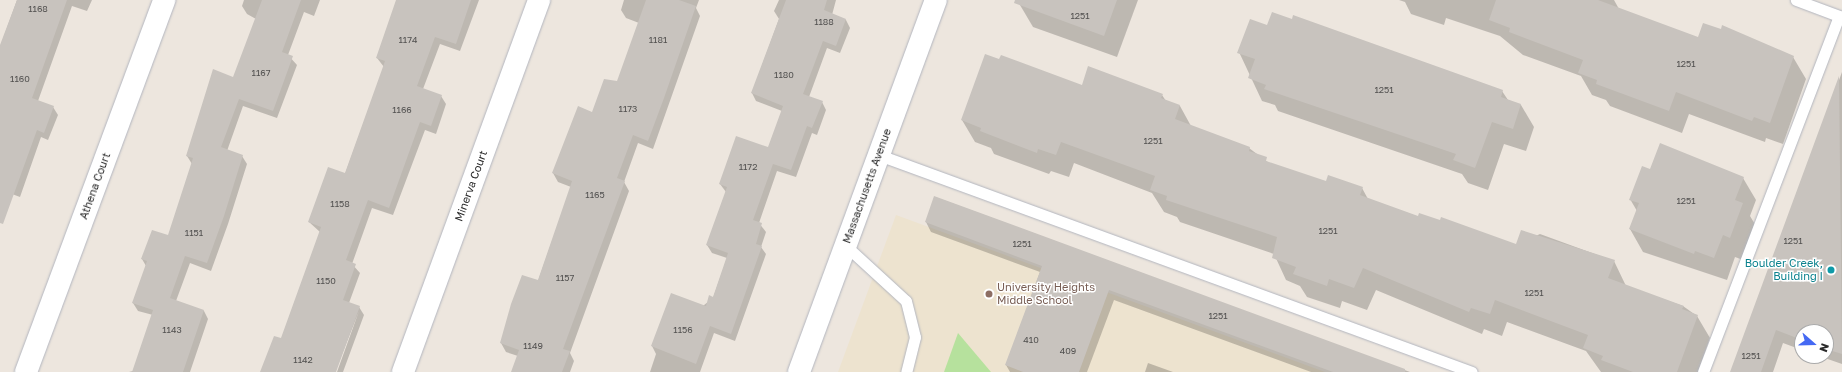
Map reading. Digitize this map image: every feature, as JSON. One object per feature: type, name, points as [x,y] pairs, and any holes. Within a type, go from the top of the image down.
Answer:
[{"type":"street","name":"Athena Court","points":[[26,372],[164,0]]},
{"type":"street","name":"Minerva Court","points":[[403,372],[539,0]]},
{"type":"street","name":"Massachusetts Avenue","points":[[799,372],[936,0]]},
{"type":"lane","points":[[1703,372],[1839,16],[1796,0]]},
{"type":"lane","points":[[879,155],[1472,372]]},
{"type":"lane","points":[[846,246],[906,301],[915,337],[906,372]]},
{"type":"shaded area","name":"University Heights Middle School","points":[[896,215],[1325,372],[838,372]]},
{"type":"green space","points":[[958,333],[991,372],[944,372]]},
{"type":"building","points":[[17,0],[67,0],[32,98],[54,106],[44,133],[37,130],[3,224],[0,223],[0,45]]},
{"type":"building","points":[[262,0],[301,0],[282,52],[293,56],[273,111],[239,99],[221,147],[243,155],[224,216],[207,263],[185,256],[170,298],[204,310],[183,372],[132,372],[153,310],[132,303],[147,261],[141,259],[152,230],[168,235],[193,158],[186,156],[213,69],[233,77]]},
{"type":"building","points":[[396,0],[471,0],[456,44],[435,37],[417,86],[442,95],[431,126],[420,122],[389,208],[368,200],[346,260],[356,264],[343,300],[360,306],[336,372],[260,372],[274,336],[281,338],[321,227],[308,222],[328,167],[345,173],[385,61],[376,58]]},
{"type":"building","points":[[646,0],[679,0],[696,6],[648,141],[633,135],[617,178],[625,181],[563,349],[570,351],[562,372],[511,372],[519,350],[500,343],[511,304],[522,275],[538,280],[572,181],[552,173],[578,106],[592,112],[604,79],[617,81]]},
{"type":"building","points":[[786,0],[827,0],[824,10],[846,19],[836,46],[823,41],[803,94],[823,101],[812,128],[807,126],[791,170],[773,164],[753,220],[762,223],[756,244],[762,246],[731,334],[710,326],[696,364],[651,346],[671,293],[706,306],[709,295],[713,297],[728,253],[706,245],[727,187],[719,184],[736,136],[768,147],[783,106],[751,93]]},
{"type":"building","points":[[1015,0],[1117,0],[1104,36],[1014,3]]},
{"type":"building","points":[[1496,0],[1598,0],[1698,37],[1703,23],[1721,29],[1722,25],[1794,56],[1770,123],[1754,117],[1752,121],[1676,92],[1669,111],[1596,84],[1597,80],[1578,73],[1583,60],[1509,32],[1510,28],[1489,20]]},
{"type":"building","points":[[1272,12],[1292,19],[1293,15],[1503,90],[1501,97],[1521,104],[1513,129],[1492,122],[1475,168],[1453,160],[1456,154],[1264,89],[1266,85],[1248,78],[1255,59],[1237,53],[1250,19],[1267,25]]},
{"type":"building","points":[[985,54],[999,59],[1001,55],[1082,85],[1088,66],[1163,94],[1161,98],[1180,105],[1175,119],[1250,147],[1249,151],[1267,157],[1266,161],[1326,181],[1328,175],[1363,187],[1360,195],[1418,216],[1419,213],[1440,220],[1441,217],[1516,244],[1521,230],[1615,260],[1608,278],[1684,306],[1682,309],[1698,315],[1677,372],[1633,372],[1601,360],[1603,356],[1583,348],[1588,335],[1495,300],[1490,314],[1471,308],[1469,312],[1363,268],[1354,288],[1329,279],[1327,286],[1293,274],[1296,267],[1272,258],[1277,237],[1166,200],[1167,196],[1150,190],[1155,176],[1061,142],[1056,155],[1038,149],[1037,153],[980,131],[981,128],[961,120]]},
{"type":"building","points":[[1839,76],[1842,354],[1834,352],[1834,324],[1794,324],[1794,337],[1776,330],[1761,372],[1730,372]]},
{"type":"building","points":[[1660,143],[1744,177],[1735,200],[1743,203],[1730,238],[1723,235],[1714,258],[1695,251],[1694,254],[1629,229],[1639,203],[1629,200],[1642,166],[1650,169]]},
{"type":"building","points":[[934,196],[1405,369],[1405,372],[1333,372],[1109,290],[1079,372],[1023,372],[1005,365],[1042,266],[925,222]]},
{"type":"place","name":"Boulder Creek, Building I","points":[[1831,270]]},
{"type":"place","name":"University Heights Middle School","points":[[989,294]]}]
